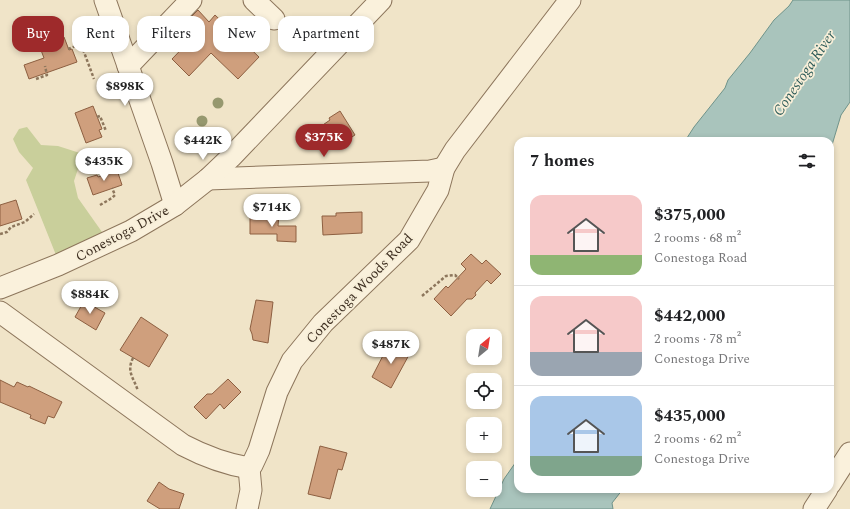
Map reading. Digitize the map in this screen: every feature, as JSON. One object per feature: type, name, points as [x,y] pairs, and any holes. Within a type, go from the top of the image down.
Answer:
[{"type":"street","points":[[105,0],[162,163],[175,205]]},
{"type":"street","points":[[128,66],[191,0]]},
{"type":"street","points":[[254,0],[274,19]]},
{"type":"street","name":"Conestoga Drive","points":[[0,288],[104,245],[175,205],[208,179],[231,157],[381,0]]},
{"type":"street","name":"Conestoga Woods Road","points":[[249,468],[259,450],[277,392],[292,361],[323,323],[409,240],[438,190],[444,168],[492,100],[570,0]]},
{"type":"street","points":[[208,179],[430,171],[444,168]]},
{"type":"street","points":[[0,312],[183,445],[228,464],[249,468],[251,490],[247,509]]},
{"type":"street","points":[[834,478],[850,453]]},
{"type":"street","points":[[814,509],[824,493]]},
{"type":"path","points":[[68,49],[81,44],[94,79]]},
{"type":"path","points":[[36,79],[47,75],[45,66]]},
{"type":"path","points":[[97,117],[100,116],[106,131]]},
{"type":"path","points":[[100,205],[115,195],[112,188]]},
{"type":"path","points":[[0,234],[7,232],[11,227],[25,222],[34,214]]},
{"type":"path","points":[[422,296],[446,276],[455,275],[459,279]]},
{"type":"path","points":[[132,408],[138,392],[130,370],[130,364],[134,358]]},
{"type":"green space","points":[[27,127],[41,145],[58,146],[83,154],[74,181],[78,198],[102,232],[97,240],[56,255],[26,180],[33,168],[19,152],[13,139],[19,129]]},
{"type":"water","name":"Conestoga River","points":[[793,0],[850,0],[850,102],[841,115],[834,138],[834,137],[688,137],[725,88],[728,80],[774,20],[789,6]]},
{"type":"water","points":[[514,465],[514,493],[620,493],[612,503],[613,509],[490,509],[496,497],[502,497],[502,483]]},
{"type":"building","points":[[198,10],[204,16],[192,16]]},
{"type":"building","points":[[213,17],[213,52],[254,52],[259,57],[238,79],[211,53],[189,76],[172,59],[179,52],[205,52],[205,18],[209,22]]},
{"type":"building","points":[[64,37],[69,50],[72,49],[77,62],[29,79],[24,65],[44,58],[42,52],[64,52]]},
{"type":"building","points":[[93,106],[102,129],[99,130],[102,137],[86,143],[75,113]]},
{"type":"building","points":[[340,111],[355,135],[336,147],[329,135],[323,138],[317,129],[330,120],[329,118]]},
{"type":"building","points":[[117,170],[122,185],[93,195],[87,178],[97,175],[98,177]]},
{"type":"building","points":[[16,200],[22,219],[0,226],[0,205]]},
{"type":"building","points":[[362,212],[362,233],[323,235],[322,216],[336,216],[336,213]]},
{"type":"building","points":[[256,214],[279,214],[278,226],[296,226],[296,242],[277,241],[277,234],[250,234],[250,217],[256,217]]},
{"type":"building","points":[[471,254],[482,264],[486,260],[501,274],[491,284],[487,280],[475,293],[476,295],[472,299],[467,299],[451,316],[434,299],[446,286],[448,288],[466,269],[461,264]]},
{"type":"building","points":[[256,300],[273,302],[268,343],[253,340],[250,329]]},
{"type":"building","points":[[84,301],[105,313],[96,330],[75,317]]},
{"type":"building","points":[[141,317],[168,335],[149,367],[120,350]]},
{"type":"building","points":[[390,342],[410,353],[391,388],[372,377]]},
{"type":"building","points":[[228,379],[241,392],[224,409],[220,404],[206,419],[194,407],[207,394],[212,394]]},
{"type":"building","points":[[0,380],[14,387],[17,382],[28,387],[29,386],[62,402],[54,418],[48,416],[45,424],[30,418],[31,415],[0,402]]},
{"type":"building","points":[[320,446],[347,453],[342,470],[338,469],[330,499],[308,494]]},
{"type":"building","points":[[159,482],[169,489],[184,494],[179,509],[160,509],[147,501]]}]
